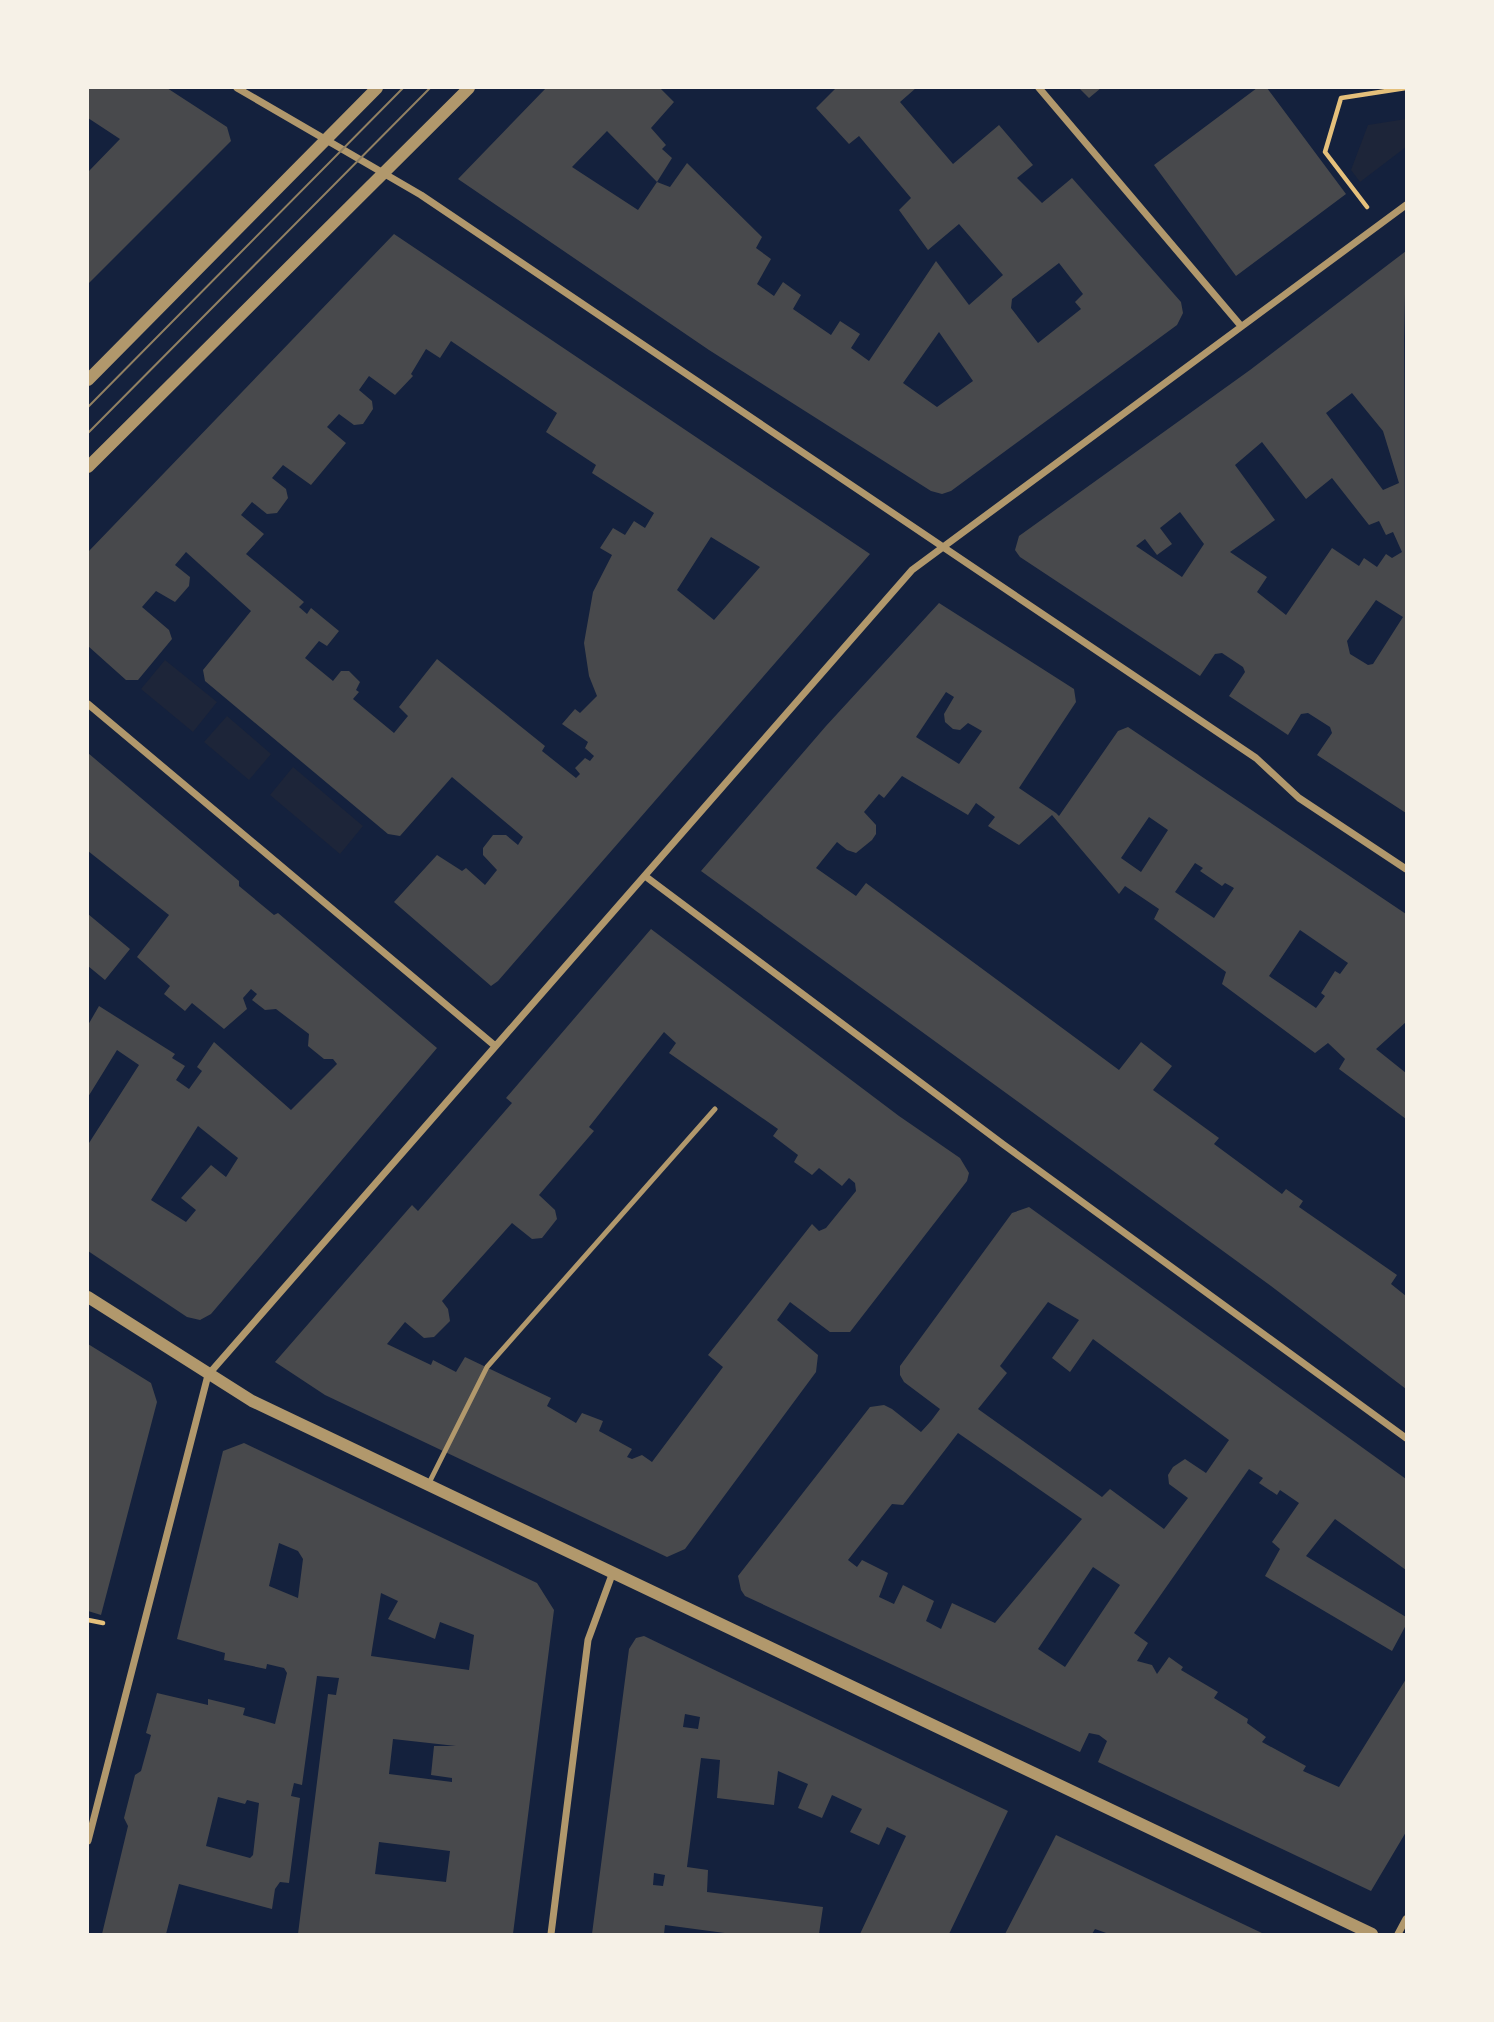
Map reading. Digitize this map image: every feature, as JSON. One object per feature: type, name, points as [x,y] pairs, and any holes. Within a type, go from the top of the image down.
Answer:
[{"type":"street","points":[[237,88],[421,195],[1256,758],[1299,798],[1406,869]]},
{"type":"street","points":[[88,380],[377,88]]},
{"type":"street","points":[[88,467],[469,88]]},
{"type":"street","points":[[1039,88],[1241,326]]},
{"type":"street","points":[[88,1841],[208,1375],[912,569],[1406,205]]},
{"type":"street","points":[[88,704],[494,1045]]},
{"type":"street","points":[[645,876],[1004,1145],[1406,1438]]},
{"type":"street","points":[[88,1297],[252,1401],[1372,1934]]},
{"type":"street","points":[[551,1934],[588,1640],[613,1572]]},
{"type":"street","points":[[1398,1934],[1406,1919]]},
{"type":"lane","points":[[428,1485],[488,1367],[715,1109]]},
{"type":"path","points":[[1380,225],[1325,152],[1340,98],[1406,88]]},
{"type":"path","points":[[88,1620],[103,1623]]},
{"type":"shaded area","points":[[1406,119],[1406,147],[1360,182],[1351,170],[1368,125]]},
{"type":"shaded area","points":[[165,660],[217,702],[193,732],[141,689]]},
{"type":"shaded area","points":[[227,716],[271,754],[249,780],[204,742]]},
{"type":"shaded area","points":[[293,767],[363,826],[340,854],[270,795]]},
{"type":"building","points":[[88,88],[167,88],[227,127],[231,141],[88,284],[88,172],[120,139],[88,118]]},
{"type":"building","points":[[546,88],[660,88],[674,102],[651,128],[666,145],[662,149],[672,158],[657,182],[670,187],[687,163],[762,237],[756,248],[771,259],[757,284],[774,296],[783,282],[801,295],[793,309],[831,335],[840,321],[860,334],[851,348],[869,361],[936,261],[969,305],[1003,275],[959,224],[928,250],[899,210],[911,198],[859,136],[849,144],[816,108],[836,88],[916,88],[900,102],[953,164],[999,125],[1033,165],[1017,178],[1042,203],[1072,178],[1181,302],[1183,313],[1177,325],[951,491],[942,494],[931,491],[709,350],[458,179]],"holes":[[[607,131],[657,182],[638,210],[572,167]],[[1059,263],[1083,294],[1075,302],[1081,309],[1038,343],[1011,308],[1012,299]],[[939,332],[973,381],[937,407],[903,383]]]},
{"type":"building","points":[[1079,88],[1101,88],[1089,98]]},
{"type":"building","points":[[1257,88],[1267,88],[1346,194],[1236,276],[1154,165]]},
{"type":"building","points":[[394,234],[870,554],[491,986],[394,902],[437,855],[462,871],[466,868],[485,885],[497,870],[483,855],[483,848],[493,835],[506,835],[518,845],[523,837],[452,777],[400,836],[388,834],[205,681],[203,670],[251,611],[186,552],[175,565],[190,577],[189,586],[175,602],[156,591],[142,607],[169,630],[172,639],[138,680],[126,680],[88,646],[88,552]],"holes":[[[451,341],[557,413],[546,432],[596,465],[592,473],[654,513],[645,528],[634,521],[625,535],[613,528],[600,548],[612,555],[593,592],[584,643],[589,676],[597,696],[580,713],[575,709],[562,724],[588,742],[585,748],[594,756],[590,761],[585,758],[575,768],[580,774],[576,778],[542,751],[545,746],[437,659],[399,707],[408,716],[394,733],[353,699],[359,692],[356,690],[360,682],[349,671],[341,671],[333,681],[305,658],[319,641],[327,646],[339,631],[311,608],[307,614],[299,607],[304,602],[246,554],[264,534],[241,515],[252,502],[267,514],[277,513],[288,498],[286,489],[272,478],[283,465],[311,485],[346,443],[327,427],[339,414],[354,425],[363,424],[373,409],[372,401],[359,390],[369,376],[395,395],[413,376],[411,374],[426,349],[440,358]],[[711,537],[760,567],[714,620],[677,590]]]},
{"type":"building","points":[[1406,251],[1406,813],[1317,755],[1332,733],[1330,727],[1308,713],[1301,714],[1288,735],[1229,696],[1245,672],[1243,667],[1222,653],[1215,654],[1200,676],[1020,557],[1015,550],[1019,536],[1250,370]],"holes":[[[1352,393],[1383,431],[1399,483],[1383,490],[1326,413]],[[1262,442],[1306,499],[1332,478],[1369,525],[1379,521],[1386,535],[1393,532],[1402,552],[1392,558],[1386,554],[1377,567],[1364,558],[1359,566],[1332,548],[1286,615],[1257,592],[1267,577],[1230,552],[1275,520],[1235,465]],[[1180,512],[1204,544],[1182,577],[1136,546],[1145,539],[1157,555],[1172,544],[1160,528]],[[1376,600],[1403,617],[1373,664],[1368,665],[1350,654],[1347,641]]]},
{"type":"building","points":[[939,603],[1074,689],[1076,702],[1019,788],[1059,816],[1118,731],[1128,727],[1406,914],[1406,1022],[1376,1049],[1406,1073],[1406,1119],[1339,1069],[1345,1059],[1328,1043],[1315,1053],[1222,984],[1226,972],[1154,919],[1159,909],[1125,886],[1119,894],[1052,815],[1019,845],[988,826],[995,817],[976,803],[968,815],[902,776],[884,798],[879,794],[864,812],[876,825],[876,834],[872,840],[856,853],[837,842],[816,868],[856,896],[866,883],[1119,1070],[1141,1042],[1172,1066],[1153,1090],[1219,1138],[1214,1144],[1282,1194],[1286,1189],[1303,1201],[1299,1207],[1397,1275],[1391,1284],[1406,1296],[1406,1389],[1271,1286],[701,871],[826,726]],"holes":[[[946,692],[954,697],[944,714],[945,722],[953,729],[960,730],[968,723],[982,731],[959,764],[916,737]],[[1149,817],[1168,830],[1141,872],[1121,858]],[[1195,863],[1203,868],[1200,871],[1222,886],[1225,883],[1234,888],[1214,918],[1175,892]],[[1300,930],[1348,963],[1340,974],[1335,971],[1321,993],[1325,996],[1316,1008],[1269,976]]]},
{"type":"building","points":[[88,753],[239,881],[239,886],[274,915],[278,913],[437,1048],[211,1314],[200,1320],[187,1317],[88,1251],[88,1141],[89,1143],[139,1065],[117,1050],[88,1097],[88,1025],[99,1006],[175,1054],[172,1058],[185,1066],[176,1080],[189,1089],[202,1071],[197,1067],[214,1042],[291,1110],[337,1064],[333,1059],[324,1059],[308,1046],[309,1034],[276,1009],[265,1010],[252,1000],[257,994],[251,989],[243,998],[247,1009],[224,1029],[192,1003],[185,1011],[164,994],[170,986],[137,957],[169,915],[88,851]],"holes":[[[198,1126],[238,1158],[226,1177],[211,1165],[181,1198],[196,1210],[186,1222],[151,1200]]]},
{"type":"building","points":[[88,914],[130,949],[105,980],[88,966]]},
{"type":"building","points":[[651,929],[899,1116],[960,1158],[969,1173],[967,1181],[850,1332],[830,1332],[790,1302],[777,1320],[818,1355],[816,1372],[685,1549],[667,1557],[325,1395],[275,1362],[412,1205],[418,1211],[512,1103],[506,1098]],"holes":[[[664,1032],[676,1043],[669,1053],[778,1129],[773,1136],[798,1155],[794,1162],[812,1175],[819,1168],[842,1186],[849,1178],[855,1183],[856,1191],[826,1228],[819,1231],[812,1224],[708,1355],[723,1367],[652,1462],[642,1455],[632,1459],[627,1457],[632,1449],[599,1431],[603,1421],[582,1413],[576,1423],[547,1406],[551,1398],[465,1357],[456,1372],[433,1360],[431,1365],[387,1344],[405,1322],[424,1338],[434,1337],[450,1321],[448,1309],[442,1301],[512,1223],[532,1239],[542,1238],[557,1219],[555,1210],[539,1195],[594,1131],[589,1127]]]},
{"type":"building","points":[[1029,1207],[1406,1479],[1406,1570],[1335,1519],[1306,1556],[1406,1617],[1406,1625],[1392,1651],[1265,1576],[1280,1549],[1272,1542],[1299,1503],[1280,1490],[1277,1495],[1259,1483],[1263,1478],[1249,1469],[1134,1633],[1148,1643],[1137,1661],[1152,1665],[1157,1674],[1169,1657],[1183,1667],[1181,1670],[1218,1692],[1214,1698],[1248,1719],[1247,1723],[1266,1737],[1262,1742],[1306,1766],[1303,1771],[1339,1787],[1406,1679],[1406,1832],[1371,1891],[1098,1762],[1107,1741],[1099,1735],[1089,1733],[1080,1752],[745,1596],[741,1590],[738,1576],[870,1407],[884,1405],[921,1432],[940,1409],[904,1382],[900,1375],[900,1366],[1012,1213]],"holes":[[[1048,1302],[1079,1320],[1052,1358],[1070,1372],[1093,1339],[1229,1440],[1206,1473],[1185,1459],[1173,1467],[1168,1475],[1169,1484],[1188,1498],[1164,1529],[1110,1489],[1102,1497],[978,1409],[1007,1373],[1000,1366]],[[958,1433],[1082,1519],[995,1623],[952,1603],[941,1629],[926,1621],[934,1601],[903,1585],[894,1604],[879,1597],[888,1573],[862,1560],[857,1567],[848,1560],[892,1504],[903,1505]],[[1093,1567],[1120,1585],[1065,1667],[1038,1649]]]},
{"type":"building","points":[[88,1344],[151,1383],[157,1402],[101,1615],[88,1611]]},
{"type":"building","points":[[244,1443],[537,1583],[554,1610],[513,1934],[298,1934],[328,1694],[336,1695],[339,1678],[317,1676],[302,1785],[294,1783],[291,1796],[300,1798],[289,1883],[280,1882],[275,1889],[272,1909],[179,1884],[166,1934],[102,1934],[128,1826],[124,1818],[135,1775],[141,1771],[151,1735],[146,1733],[157,1693],[208,1705],[208,1699],[245,1708],[243,1715],[275,1724],[287,1673],[284,1668],[267,1664],[266,1669],[224,1660],[225,1653],[177,1639],[223,1451]],"holes":[[[279,1543],[298,1551],[303,1559],[298,1598],[269,1586]],[[381,1593],[398,1601],[388,1619],[435,1639],[440,1622],[474,1635],[469,1670],[371,1656]],[[393,1739],[456,1746],[434,1746],[431,1775],[452,1778],[452,1782],[389,1774]],[[218,1797],[245,1804],[247,1800],[259,1803],[253,1855],[250,1858],[206,1846]],[[379,1842],[450,1851],[446,1882],[375,1874]]]},
{"type":"building","points":[[644,1636],[1008,1811],[949,1934],[860,1934],[906,1836],[887,1827],[879,1845],[850,1832],[862,1809],[832,1795],[822,1818],[798,1808],[808,1784],[778,1771],[774,1805],[717,1798],[720,1760],[701,1758],[687,1867],[708,1870],[707,1892],[823,1907],[819,1934],[732,1934],[665,1925],[664,1934],[592,1934],[629,1649],[636,1638]],"holes":[[[685,1714],[700,1717],[698,1729],[683,1727]],[[654,1873],[665,1875],[663,1886],[653,1885]]]},
{"type":"building","points":[[1056,1835],[1264,1934],[1109,1934],[1095,1929],[1092,1934],[1005,1934]]},
{"type":"tram line","points":[[88,407],[403,88]]},
{"type":"tram line","points":[[88,433],[430,88]]}]
